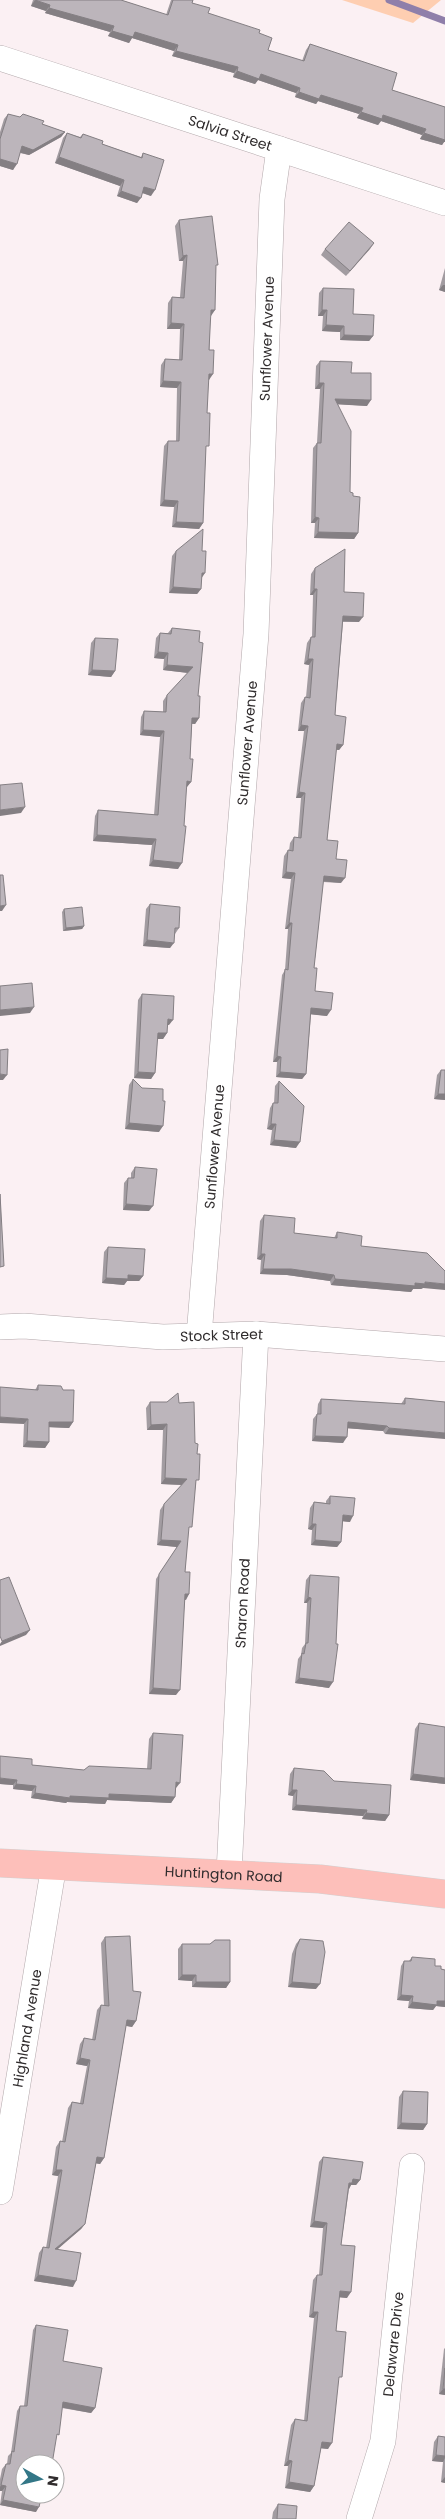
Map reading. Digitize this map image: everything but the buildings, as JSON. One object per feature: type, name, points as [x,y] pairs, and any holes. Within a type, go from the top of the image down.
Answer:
[{"type":"main road","name":"Huntington Road","points":[[0,1862],[320,1879],[445,1894]]},
{"type":"street","name":"Salvia Street","points":[[8,60],[445,203]]},
{"type":"street","name":"Sunflower Avenue","points":[[199,1336],[256,634],[272,199],[279,149]]},
{"type":"street","name":"Stock Street","points":[[0,1327],[24,1326],[163,1337],[256,1334],[445,1349]]},
{"type":"street","name":"Sharon Road","points":[[229,1873],[256,1334]]},
{"type":"street","name":"Highland Avenue","points":[[0,2192],[54,1865]]},
{"type":"street","name":"Delaware Drive","points":[[359,2519],[383,2441],[412,2166]]},
{"type":"shaded area","points":[[342,0],[441,0],[413,23]]},
{"type":"waterway","points":[[389,0],[445,21]]}]
